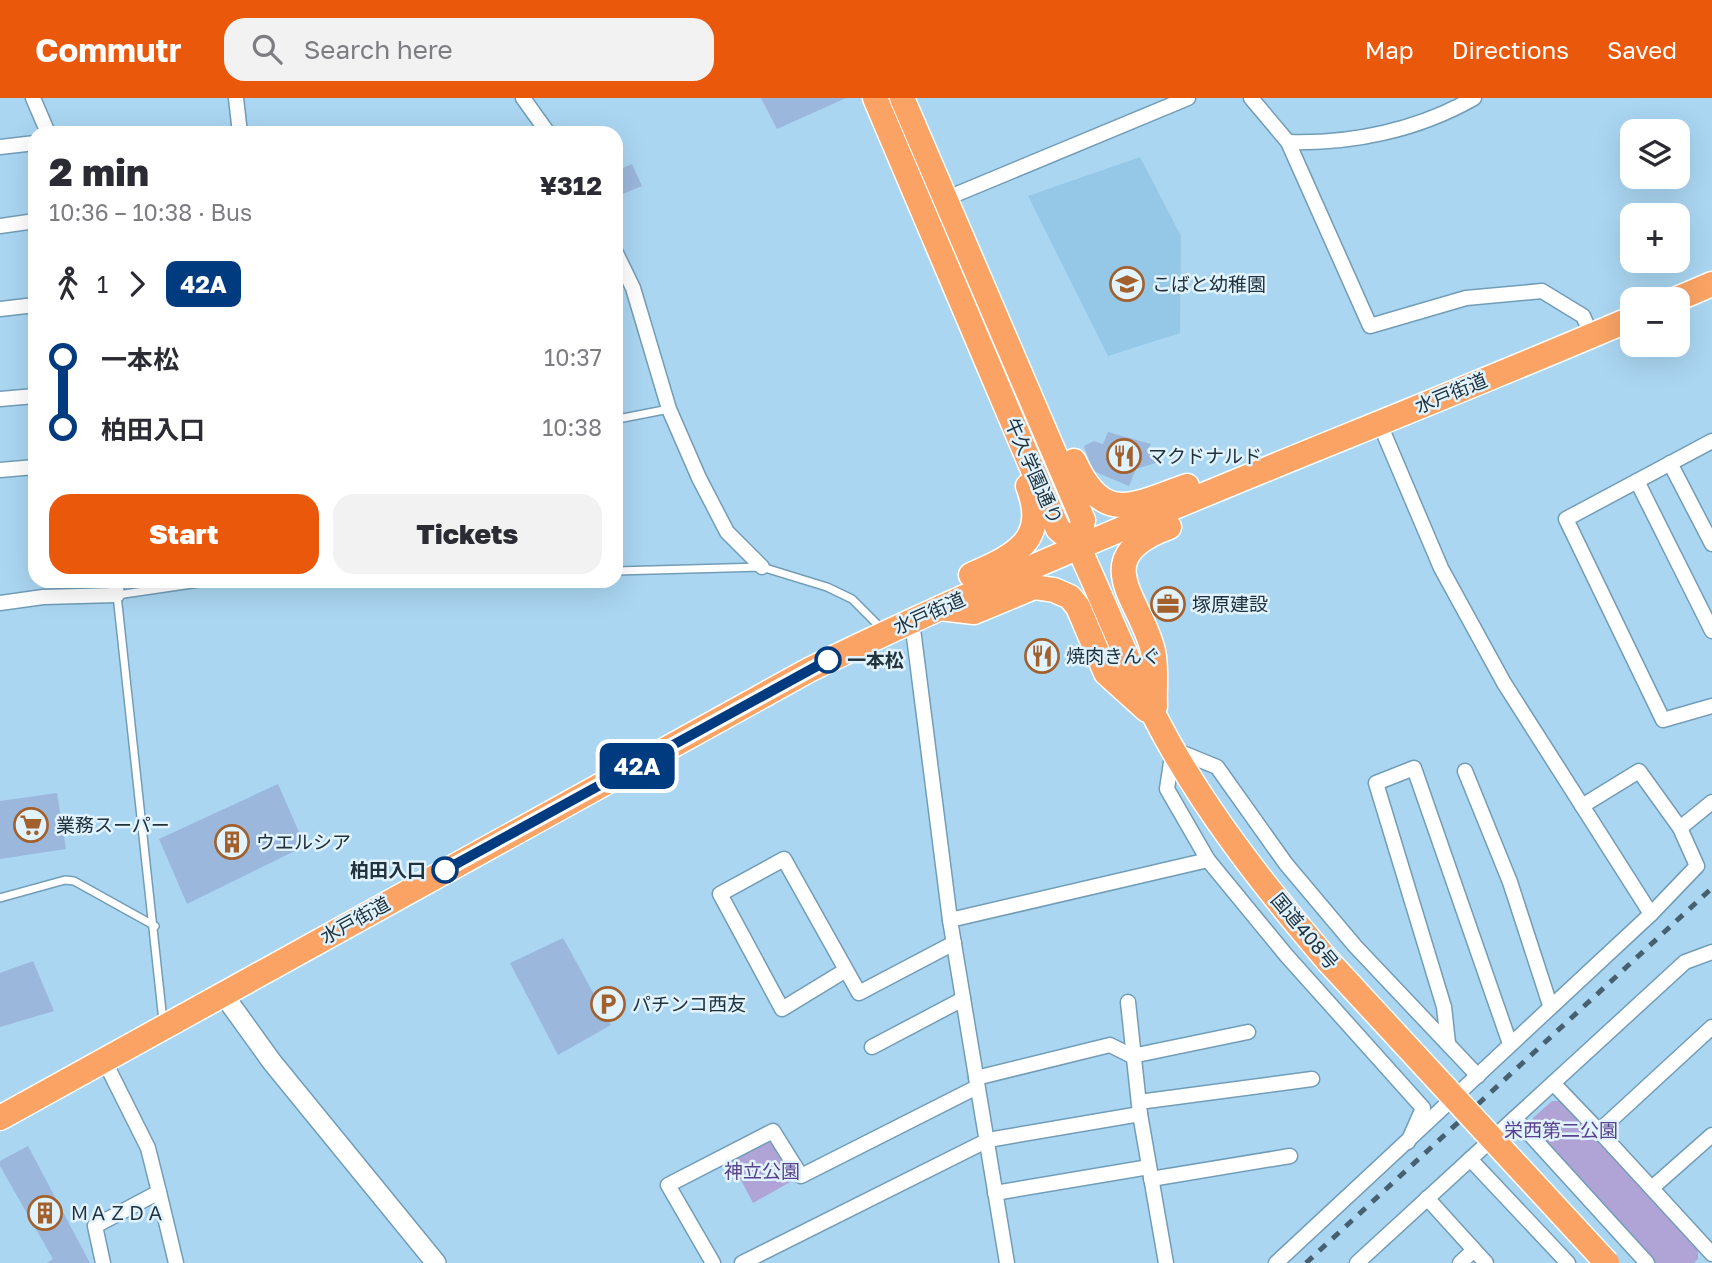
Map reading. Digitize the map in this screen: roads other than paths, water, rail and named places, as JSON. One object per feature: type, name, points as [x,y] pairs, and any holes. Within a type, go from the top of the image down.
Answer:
[{"type":"highway","name":"牛久学園通り","points":[[875,98],[1058,529],[1078,546],[1083,520],[902,98]]},
{"type":"highway","points":[[1690,293],[1712,284]]},
{"type":"highway","name":"水戸街道","points":[[0,1118],[809,670],[885,632],[1078,546],[1620,324]]},
{"type":"highway","points":[[1025,382],[1047,403],[1087,488],[1110,504],[1137,503],[1244,467],[1261,472]]},
{"type":"highway","points":[[996,384],[1002,421],[1035,503],[1035,520],[1021,549],[959,581],[940,608],[974,612],[1034,587],[1054,590],[1070,597],[1078,607],[1105,673],[1156,717]]},
{"type":"highway","points":[[1156,717],[1153,651],[1126,592],[1124,573],[1127,561],[1142,538],[1184,522],[1216,491]]},
{"type":"highway","name":"国道408号","points":[[1078,546],[1156,717],[1224,828],[1289,916],[1328,961],[1607,1263]]},
{"type":"street","points":[[33,98],[45,126]]},
{"type":"street","points":[[236,98],[239,126]]},
{"type":"street","points":[[523,98],[543,126]]},
{"type":"street","points":[[922,209],[1188,98]]},
{"type":"street","points":[[1251,98],[1288,142],[1370,326],[1466,298],[1542,291],[1583,316],[1592,336]]},
{"type":"street","points":[[1288,142],[1327,143],[1365,138],[1449,112],[1474,98]]},
{"type":"street","points":[[0,147],[28,144]]},
{"type":"street","points":[[0,226],[28,222]]},
{"type":"street","points":[[623,267],[633,288],[670,409],[699,478],[727,533],[762,567]]},
{"type":"street","points":[[0,309],[28,306]]},
{"type":"street","points":[[0,400],[28,397]]},
{"type":"street","points":[[1379,422],[1441,568],[1504,682],[1651,914]]},
{"type":"street","points":[[1712,441],[1566,519],[1663,720],[1712,706]]},
{"type":"street","points":[[1670,463],[1712,544]]},
{"type":"street","points":[[0,470],[28,468]]},
{"type":"street","points":[[1637,481],[1712,631]]},
{"type":"street","points":[[0,603],[116,588]]},
{"type":"street","points":[[912,621],[950,920],[988,1140],[1002,1261]]},
{"type":"street","points":[[1408,1142],[1423,1108],[1286,955],[1208,860],[1167,789],[1173,748],[1217,767],[1294,874],[1355,946],[1478,1076]]},
{"type":"street","points":[[1448,1043],[1444,1007],[1376,783],[1415,768],[1510,1044]]},
{"type":"street","points":[[1465,771],[1510,882],[1550,1005]]},
{"type":"street","points":[[1276,1263],[1408,1142],[1550,1005],[1651,914],[1697,866],[1680,828],[1639,772],[1582,806]]},
{"type":"street","points":[[1680,828],[1712,802]]},
{"type":"street","points":[[846,970],[782,1009],[720,894],[784,859],[859,993],[954,943]]},
{"type":"street","points":[[950,920],[1208,860]]},
{"type":"street","points":[[1357,1263],[1685,961],[1712,952]]},
{"type":"street","points":[[223,994],[272,1062],[436,1263]]},
{"type":"street","points":[[872,1046],[963,999]]},
{"type":"street","points":[[1128,1002],[1139,1108],[1166,1263]]},
{"type":"street","points":[[1599,1130],[1712,1027]]},
{"type":"street","points":[[713,1263],[668,1185],[773,1131],[801,1176],[977,1082],[1110,1045],[1132,1056],[1248,1032]]},
{"type":"street","points":[[104,1060],[148,1148],[176,1263]]},
{"type":"street","points":[[742,1263],[988,1140],[1139,1108],[1312,1079]]},
{"type":"street","points":[[1553,1083],[1653,1187],[1712,1256],[1708,1263]]},
{"type":"street","points":[[1515,1118],[1647,1263]]},
{"type":"street","points":[[1653,1187],[1712,1135]]},
{"type":"street","points":[[995,1193],[1290,1156]]},
{"type":"street","points":[[1470,1159],[1568,1263]]},
{"type":"street","points":[[103,1263],[95,1226],[159,1192]]},
{"type":"street","points":[[1427,1198],[1486,1263]]},
{"type":"street","points":[[1460,1263],[1474,1250]]},
{"type":"lane","points":[[623,418],[670,409]]},
{"type":"lane","points":[[623,571],[762,567],[827,587],[852,599],[885,632]]},
{"type":"lane","points":[[116,588],[164,1026]]},
{"type":"lane","points":[[0,898],[65,880],[74,881],[155,926]]},
{"type":"railway","points":[[1306,1263],[1712,888]]},
{"type":"place","name":"こばと幼稚園","points":[[1127,284]]},
{"type":"place","name":"マクドナルド","points":[[1124,456]]},
{"type":"place","name":"塚原建設","points":[[1168,604]]},
{"type":"place","name":"焼肉きんぐ","points":[[1042,656]]},
{"type":"place","name":"一本松","points":[[828,660]]},
{"type":"place","name":"業務スーパー","points":[[31,825]]},
{"type":"place","name":"ウエルシア","points":[[232,842]]},
{"type":"place","name":"柏田入口","points":[[445,870]]},
{"type":"place","name":"パチンコ西友","points":[[608,1004]]},
{"type":"place","name":"ＭＡＺＤＡ","points":[[45,1213]]},
{"type":"park label","name":"栄西第二公園","points":[[1561,1130]]},
{"type":"park label","name":"神立公園","points":[[762,1171]]}]
